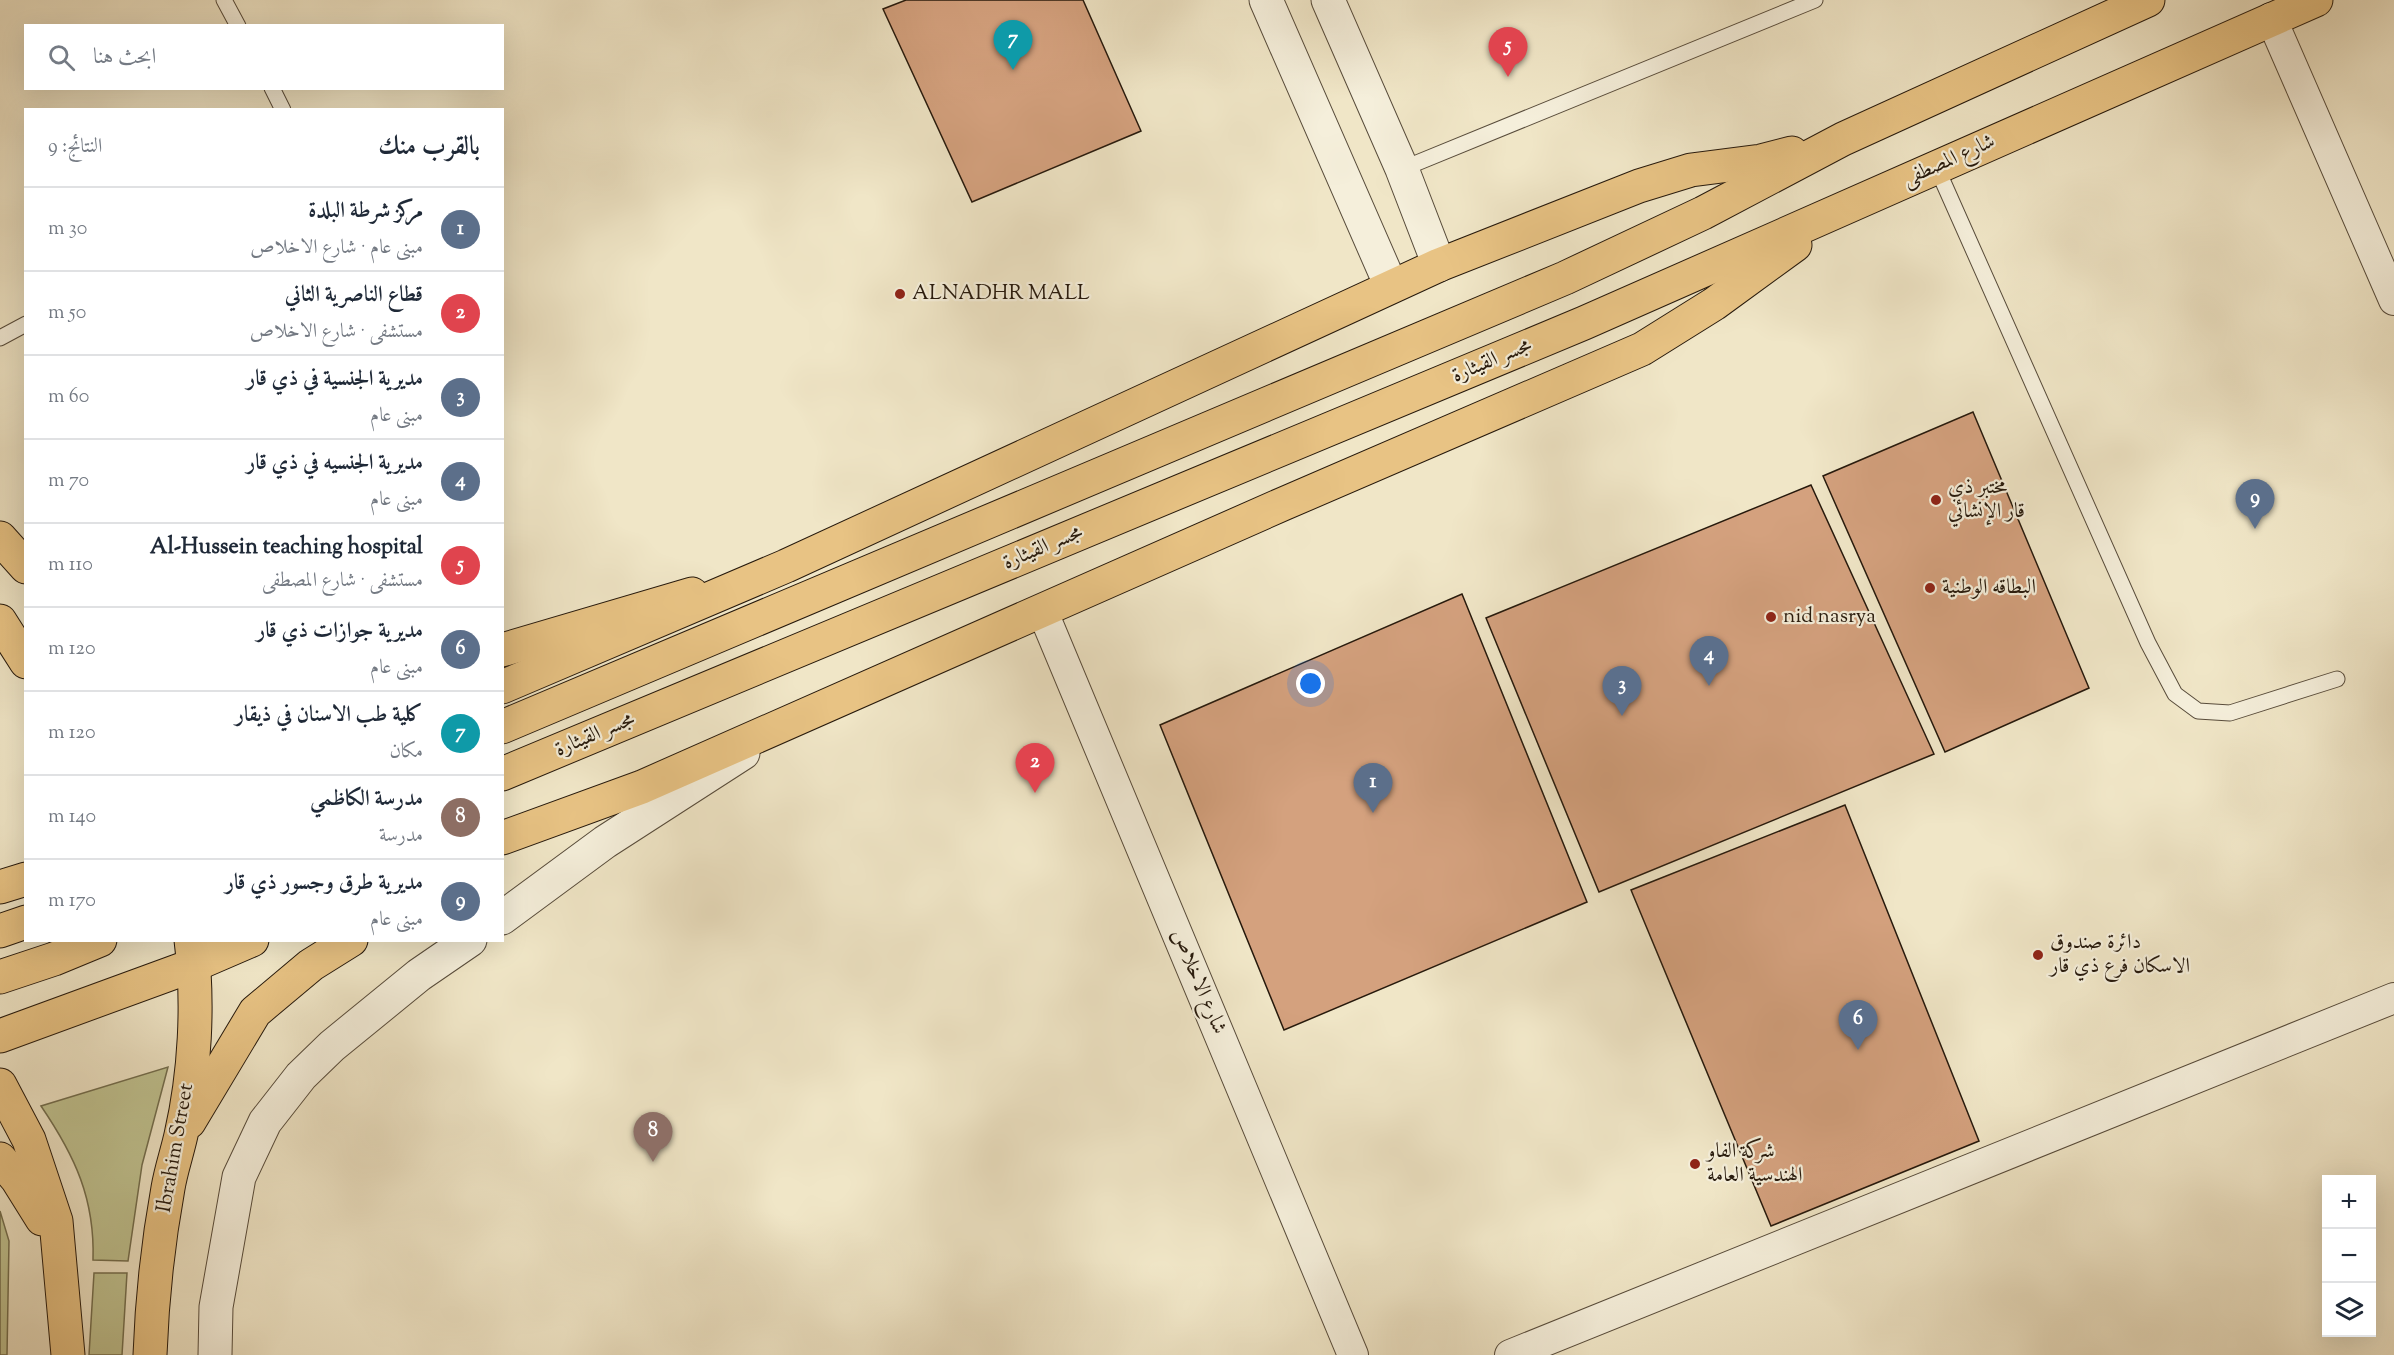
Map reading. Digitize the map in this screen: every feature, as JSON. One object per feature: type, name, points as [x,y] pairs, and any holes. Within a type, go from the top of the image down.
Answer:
[{"type":"main road","points":[[504,686],[786,566],[1439,265],[1639,186],[1691,170],[1761,162],[1843,139],[2148,0]]},
{"type":"main road","name":"شارع المصطفى","points":[[1584,323],[2316,0]]},
{"type":"main road","name":"مجسر القيثارة","points":[[504,726],[1566,278],[1703,213],[1843,139]]},
{"type":"main road","points":[[504,837],[642,787],[1642,349],[1714,304],[1791,247],[1867,199]]},
{"type":"main road","name":"مجسر القيثارة","points":[[504,773],[1584,323]]},
{"type":"main road","points":[[0,538],[24,565]]},
{"type":"main road","points":[[504,649],[786,566]]},
{"type":"main road","points":[[0,621],[24,659]]},
{"type":"main road","points":[[504,851],[562,817]]},
{"type":"main road","points":[[0,887],[24,880]]},
{"type":"main road","points":[[0,931],[24,923]]},
{"type":"main road","points":[[0,977],[95,942]]},
{"type":"main road","points":[[0,1036],[192,953],[243,942]]},
{"type":"main road","points":[[182,1134],[255,1012],[311,965],[348,942]]},
{"type":"main road","name":"Ibrahim Street","points":[[150,1355],[151,1306],[168,1186],[182,1134],[195,1036],[192,953]]},
{"type":"main road","points":[[0,1085],[29,1140],[56,1221],[68,1355]]},
{"type":"main road","points":[[0,1159],[16,1179],[58,1245]]},
{"type":"street","points":[[1266,0],[1391,286]]},
{"type":"street","points":[[1328,0],[1402,169],[1439,265]]},
{"type":"street","points":[[2271,18],[2385,254],[2394,300]]},
{"type":"street","name":"شارع الاخلاص","points":[[1042,610],[1353,1355]]},
{"type":"street","points":[[504,917],[605,842],[797,718]]},
{"type":"street","points":[[214,1355],[216,1307],[239,1177],[265,1122],[301,1076],[332,1046],[419,975],[467,942]]},
{"type":"street","points":[[1510,1355],[2394,998]]},
{"type":"lane","points":[[224,0],[237,24]]},
{"type":"lane","points":[[1402,169],[1815,0]]},
{"type":"lane","points":[[273,90],[282,108]]},
{"type":"lane","points":[[1936,166],[2148,643],[2175,694],[2198,711],[2230,712],[2337,679]]},
{"type":"lane","points":[[0,338],[24,325]]},
{"type":"green space","points":[[168,1067],[142,1165],[128,1261],[93,1260],[90,1217],[80,1179],[64,1143],[41,1106]]},
{"type":"green space","points":[[0,1211],[9,1241],[7,1355],[0,1355]]},
{"type":"green space","points":[[94,1273],[127,1273],[122,1355],[89,1355]]},
{"type":"building","points":[[906,0],[1083,0],[1141,131],[972,202],[883,9]]},
{"type":"building","points":[[1973,412],[2089,688],[1945,752],[1823,476]]},
{"type":"building","points":[[1811,485],[1934,754],[1599,892],[1486,618]]},
{"type":"building","points":[[1462,594],[1587,902],[1284,1030],[1160,725]]},
{"type":"building","points":[[1845,805],[1979,1141],[1771,1226],[1631,890]]},
{"type":"place","name":"كلية طب الاسنان في ذيقار","points":[[1013,70]]},
{"type":"place","name":"Al-Hussein teaching hospital","points":[[1508,77]]},
{"type":"place","name":"ALNADHR MALL","points":[[900,294]]},
{"type":"place","name":"مختبر ذي قار الإنشائي","points":[[1936,500]]},
{"type":"place","name":"مديرية طرق وجسور ذي قار","points":[[2255,529]]},
{"type":"place","name":"البطاقه الوطنية","points":[[1930,588]]},
{"type":"place","name":"nid nasrya","points":[[1771,617]]},
{"type":"place","name":"مديرية الجنسيه في ذي قار","points":[[1709,686]]},
{"type":"place","name":"مديرية الجنسية في ذي قار","points":[[1622,716]]},
{"type":"place","name":"قطاع الناصرية الثاني","points":[[1035,793]]},
{"type":"place","name":"مركز شرطة البلدة","points":[[1373,813]]},
{"type":"place","name":"دائرة صندوق الاسكان فرع ذي قار","points":[[2038,955]]},
{"type":"place","name":"مديرية جوازات ذي قار","points":[[1858,1050]]},
{"type":"place","name":"مدرسة الكاظمي","points":[[653,1162]]},
{"type":"place","name":"شركة الفاو الهندسية العامة","points":[[1695,1164]]}]
